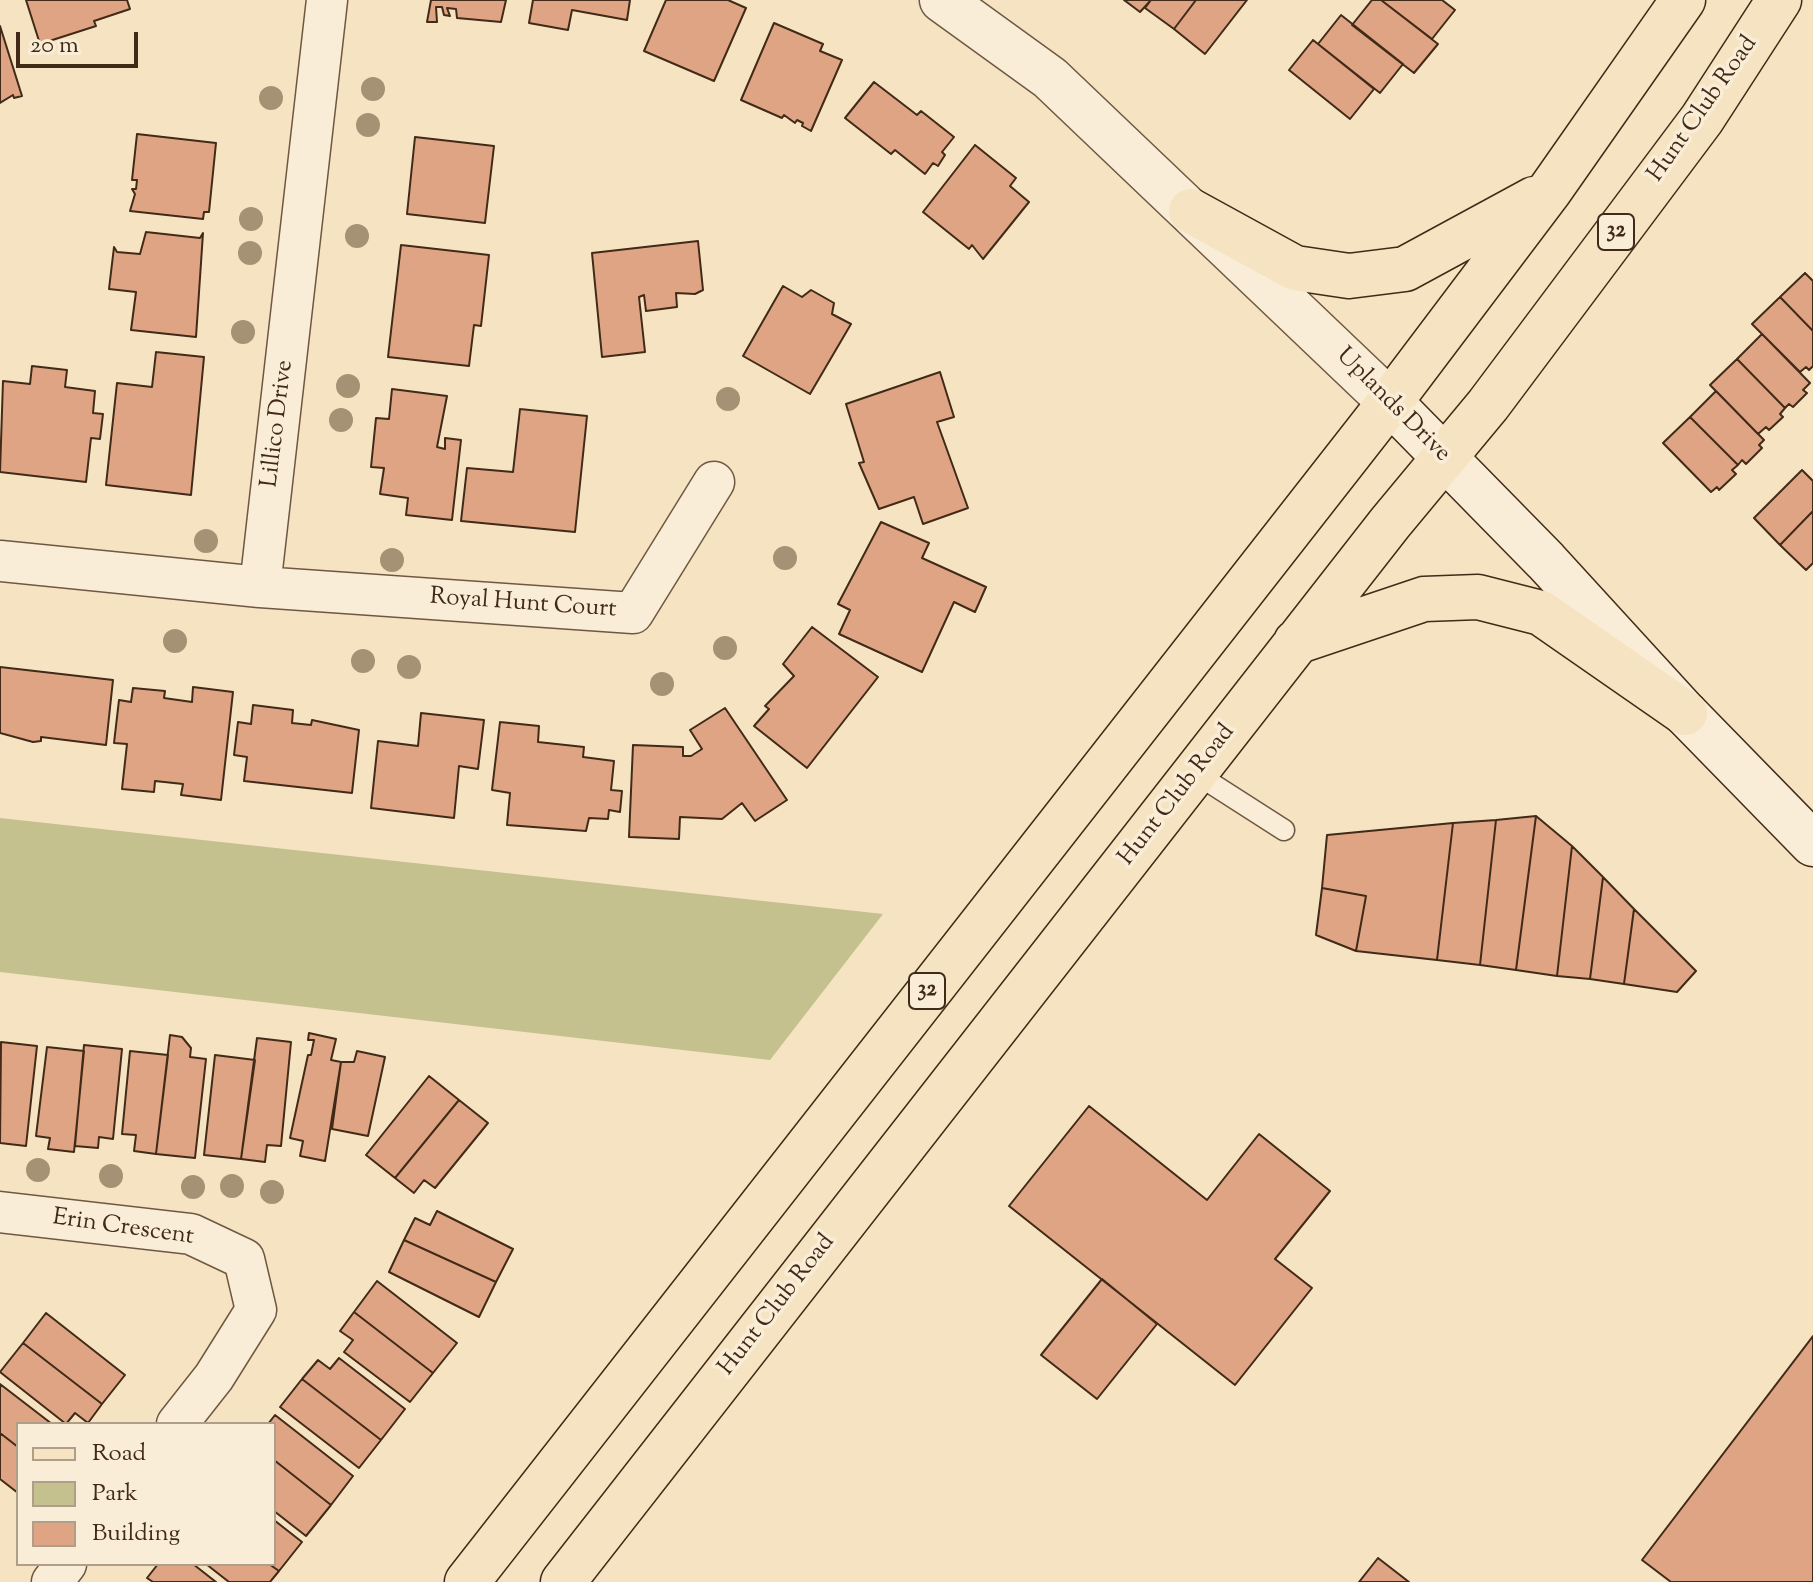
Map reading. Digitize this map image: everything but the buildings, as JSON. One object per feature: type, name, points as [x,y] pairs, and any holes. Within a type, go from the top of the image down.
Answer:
[{"type":"main road","name":"Uplands Drive","points":[[942,0],[1050,78],[1390,402],[1546,561],[1685,713],[1813,844]]},
{"type":"main road","name":"32","points":[[467,1582],[1390,402],[1550,190],[1683,0]]},
{"type":"main road","name":"Hunt Club Road","points":[[573,1579],[1296,642],[1488,405],[1702,119],[1779,0]]},
{"type":"main road","points":[[1191,211],[1295,268],[1349,276],[1405,269],[1550,190]]},
{"type":"main road","points":[[1296,642],[1424,599],[1478,597],[1541,613],[1685,713]]},
{"type":"street","name":"Lillico Drive","points":[[260,587],[327,0]]},
{"type":"street","name":"Royal Hunt Court","points":[[260,587],[633,613],[714,482]]},
{"type":"street","points":[[0,561],[260,587]]},
{"type":"street","name":"Erin Crescent","points":[[0,1212],[191,1234],[244,1259],[256,1310],[214,1377],[179,1422]]},
{"type":"street","points":[[52,1582],[64,1566]]},
{"type":"lane","points":[[1195,773],[1284,830]]},
{"type":"green space","points":[[0,818],[883,914],[770,1060],[0,972]]}]
